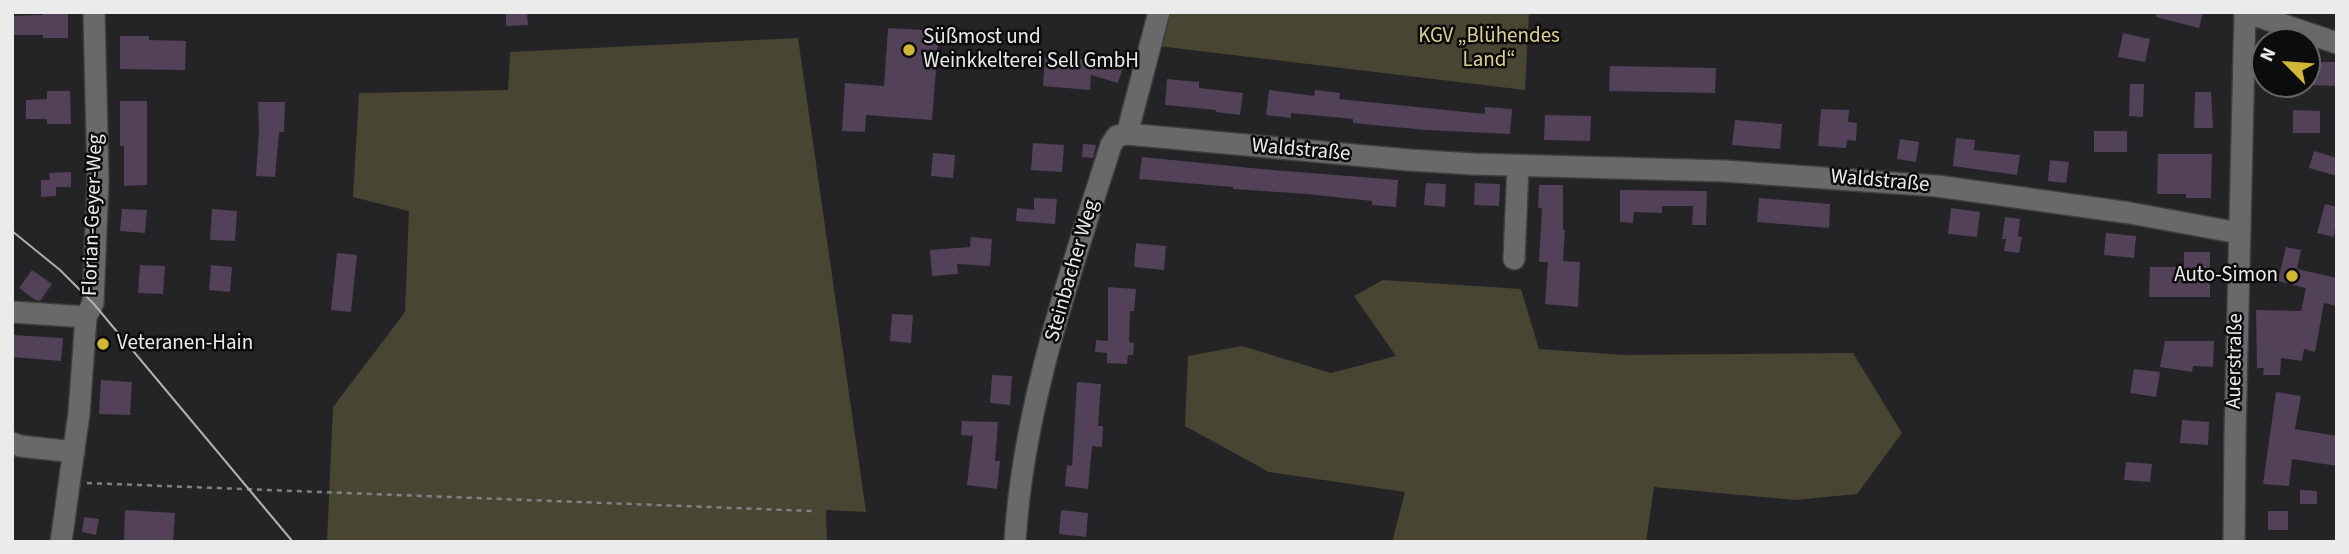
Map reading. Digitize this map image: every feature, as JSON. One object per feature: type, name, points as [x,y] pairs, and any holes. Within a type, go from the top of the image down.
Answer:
[{"type":"street","name":"Florian-Geyer-Weg","points":[[61,542],[74,452],[86,317],[93,303],[98,180],[94,12]]},
{"type":"street","name":"Steinbacher Weg","points":[[1015,542],[1017,500],[1030,419],[1111,145],[1117,136],[1127,134],[1159,12]]},
{"type":"street","points":[[2245,12],[2337,43]]},
{"type":"street","name":"Auerstraße","points":[[2234,542],[2245,12]]},
{"type":"street","name":"Waldstraße","points":[[1127,134],[1409,160],[1518,166],[1724,171],[1937,186],[2118,211],[2239,233]]},
{"type":"street","points":[[1514,259],[1518,166]]},
{"type":"street","points":[[12,312],[86,317]]},
{"type":"street","points":[[12,443],[74,452]]},
{"type":"path","points":[[70,482],[813,511]]},
{"type":"green space","name":"KGV „Blühendes Land“","points":[[1168,12],[1529,12],[1525,90],[1158,46]]},
{"type":"green space","points":[[798,38],[866,512],[826,510],[827,542],[327,542],[333,407],[405,312],[409,211],[353,197],[359,93],[508,90],[510,52]]},
{"type":"green space","points":[[1383,280],[1521,289],[1539,349],[1624,355],[1853,353],[1902,433],[1857,494],[1795,500],[1654,487],[1646,542],[1392,542],[1405,492],[1269,472],[1185,426],[1188,356],[1242,346],[1331,373],[1396,356],[1354,296]]},
{"type":"building","points":[[43,12],[68,12],[68,38],[12,35],[12,16],[43,15]]},
{"type":"building","points":[[506,12],[527,12],[528,25],[506,26]]},
{"type":"building","points":[[2157,12],[2203,12],[2199,28],[2156,17]]},
{"type":"building","points":[[888,28],[939,31],[932,120],[866,115],[865,132],[842,131],[845,83],[884,86]]},
{"type":"building","points":[[2123,33],[2150,39],[2145,62],[2118,57]]},
{"type":"building","points":[[120,36],[149,36],[149,40],[186,41],[185,70],[120,69]]},
{"type":"building","points":[[1045,57],[1109,59],[1124,64],[1118,83],[1091,75],[1090,90],[1043,86]]},
{"type":"building","points":[[2321,62],[2337,62],[2337,86],[2321,85]]},
{"type":"building","points":[[1610,66],[1716,68],[1715,93],[1609,91]]},
{"type":"building","points":[[1167,79],[1199,82],[1199,88],[1243,93],[1240,115],[1165,105]]},
{"type":"building","points":[[2130,84],[2144,84],[2143,117],[2129,116]]},
{"type":"building","points":[[1269,90],[1314,96],[1315,90],[1340,93],[1339,99],[1485,114],[1485,107],[1512,109],[1510,134],[1353,123],[1353,119],[1291,113],[1291,118],[1266,115]]},
{"type":"building","points":[[47,91],[70,91],[71,124],[47,124],[47,119],[26,119],[26,100],[47,99]]},
{"type":"building","points":[[2195,92],[2211,92],[2213,128],[2194,128]]},
{"type":"building","points":[[120,101],[147,101],[147,185],[124,186],[124,146],[120,146]]},
{"type":"building","points":[[258,102],[285,102],[284,132],[279,132],[275,177],[256,176]]},
{"type":"building","points":[[1821,109],[1849,110],[1848,122],[1857,123],[1856,141],[1847,140],[1846,148],[1818,146]]},
{"type":"building","points":[[2293,110],[2320,111],[2320,133],[2293,133]]},
{"type":"building","points":[[1545,115],[1591,116],[1590,141],[1544,140]]},
{"type":"building","points":[[1735,120],[1782,124],[1780,149],[1732,145]]},
{"type":"building","points":[[2094,131],[2127,131],[2127,152],[2094,152]]},
{"type":"building","points":[[1956,138],[1975,140],[1974,150],[2020,155],[2017,175],[1953,166]]},
{"type":"building","points":[[1900,139],[1919,142],[1916,162],[1897,159]]},
{"type":"building","points":[[1033,143],[1064,145],[1062,172],[1031,170]]},
{"type":"building","points":[[1083,144],[1096,145],[1093,158],[1082,157]]},
{"type":"building","points":[[2314,151],[2337,158],[2337,176],[2309,168]]},
{"type":"building","points":[[933,153],[955,155],[953,178],[931,176]]},
{"type":"building","points":[[2158,154],[2212,154],[2211,198],[2186,198],[2186,194],[2157,194]]},
{"type":"building","points":[[1142,157],[1398,180],[1396,207],[1372,205],[1372,201],[1139,179]]},
{"type":"building","points":[[2050,160],[2069,162],[2066,183],[2048,181]]},
{"type":"building","points":[[71,172],[71,187],[56,187],[56,196],[41,197],[41,180],[50,180],[49,173]]},
{"type":"building","points":[[1426,183],[1446,184],[1445,207],[1424,205]]},
{"type":"building","points":[[1475,183],[1500,184],[1499,206],[1474,205]]},
{"type":"building","points":[[1539,185],[1563,185],[1563,261],[1580,262],[1578,307],[1545,304],[1548,262],[1539,262],[1542,208],[1538,208]]},
{"type":"building","points":[[1620,190],[1707,191],[1706,225],[1692,225],[1693,206],[1662,206],[1662,213],[1634,212],[1633,223],[1620,222]]},
{"type":"building","points":[[1034,198],[1057,199],[1055,224],[1016,221],[1017,208],[1034,210]]},
{"type":"building","points":[[1759,198],[1830,204],[1829,228],[1757,222]]},
{"type":"building","points":[[2325,204],[2337,207],[2334,237],[2317,233]]},
{"type":"building","points":[[1951,208],[1980,212],[1977,237],[1948,234]]},
{"type":"building","points":[[122,209],[147,210],[145,233],[120,231]]},
{"type":"building","points":[[212,209],[237,211],[235,241],[210,240]]},
{"type":"building","points":[[2005,217],[2020,219],[2018,236],[2022,237],[2019,253],[2004,251],[2006,239],[2002,239]]},
{"type":"building","points":[[2106,233],[2136,236],[2134,258],[2104,255]]},
{"type":"building","points":[[971,237],[992,239],[990,266],[957,264],[958,274],[932,276],[930,250],[970,247]]},
{"type":"building","points":[[1136,243],[1166,246],[1164,270],[1134,267]]},
{"type":"building","points":[[2286,247],[2301,250],[2297,269],[2337,278],[2337,306],[2324,303],[2315,352],[2304,349],[2302,361],[2281,358],[2280,375],[2263,375],[2264,368],[2257,368],[2256,310],[2301,311],[2306,288],[2278,281]]},
{"type":"building","points":[[2184,252],[2210,252],[2210,297],[2149,297],[2150,267],[2184,267]]},
{"type":"building","points":[[337,253],[357,255],[351,312],[331,310]]},
{"type":"building","points":[[140,265],[165,266],[163,294],[138,293]]},
{"type":"building","points":[[211,265],[232,267],[230,292],[209,290]]},
{"type":"building","points":[[32,270],[52,284],[40,301],[19,288]]},
{"type":"building","points":[[1108,287],[1136,289],[1134,311],[1130,311],[1129,342],[1134,343],[1133,355],[1128,355],[1127,364],[1107,363],[1107,353],[1095,352],[1096,340],[1108,341]]},
{"type":"building","points":[[892,314],[913,315],[911,343],[890,341]]},
{"type":"building","points":[[12,335],[63,338],[61,361],[12,357]]},
{"type":"building","points":[[2165,341],[2214,341],[2213,367],[2193,366],[2192,372],[2160,367]]},
{"type":"building","points":[[2134,369],[2160,372],[2156,397],[2130,393]]},
{"type":"building","points":[[992,375],[1012,376],[1010,405],[990,403]]},
{"type":"building","points":[[101,380],[132,382],[130,415],[99,414]]},
{"type":"building","points":[[1077,382],[1101,384],[1098,426],[1103,426],[1102,447],[1092,446],[1088,489],[1065,486],[1067,465],[1072,466]]},
{"type":"building","points":[[2276,392],[2301,396],[2295,429],[2337,436],[2337,466],[2292,459],[2289,486],[2263,484]]},
{"type":"building","points":[[2182,420],[2209,422],[2208,445],[2180,443]]},
{"type":"building","points":[[962,421],[998,422],[995,461],[1000,461],[997,489],[967,485],[973,436],[961,435]]},
{"type":"building","points":[[2126,462],[2152,464],[2150,482],[2124,480]]},
{"type":"building","points":[[2300,490],[2317,491],[2317,504],[2300,504]]},
{"type":"building","points":[[125,510],[175,513],[173,542],[124,540]]},
{"type":"building","points":[[1061,510],[1088,513],[1086,537],[1059,534]]},
{"type":"building","points":[[2268,511],[2288,511],[2288,530],[2268,530]]},
{"type":"building","points":[[84,517],[99,519],[96,535],[82,532]]},
{"type":"tram line","points":[[12,231],[60,270],[93,303],[293,542]]},
{"type":"place","name":"Süßmost und Weinkkelterei Sell GmbH","points":[[909,50]]},
{"type":"place","name":"Auto-Simon","points":[[2292,276]]},
{"type":"place","name":"Veteranen-Hain","points":[[103,344]]}]
